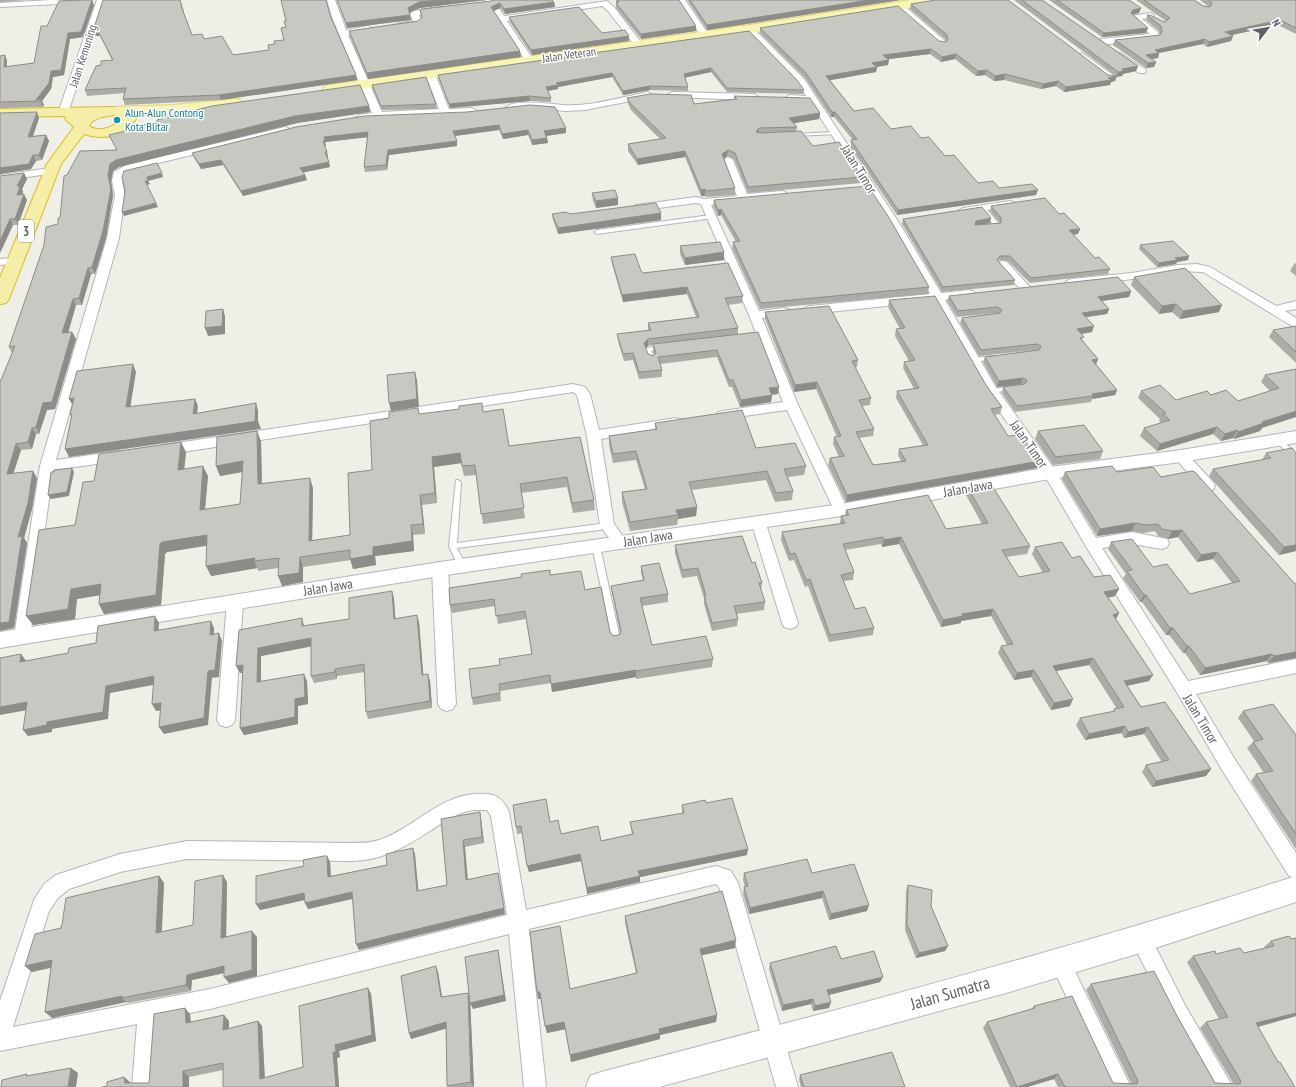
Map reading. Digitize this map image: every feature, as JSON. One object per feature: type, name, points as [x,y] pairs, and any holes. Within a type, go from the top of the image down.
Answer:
[{"type":"highway","points":[[0,113],[113,111],[125,113],[129,119],[124,126],[83,143],[52,167]]},
{"type":"highway","name":"3","points":[[0,299],[7,262],[52,167],[66,145],[82,127],[82,124],[87,118],[99,113],[113,111]]},
{"type":"highway","points":[[63,113],[89,132],[111,131]]},
{"type":"main road","name":"Jalan Veteran","points":[[319,91],[749,29],[932,0]]},
{"type":"main road","points":[[113,111],[141,112],[205,108],[251,101]]},
{"type":"main road","points":[[111,131],[205,108]]},
{"type":"main road","name":"Jalan Sumatra","points":[[600,1087],[774,1042],[974,987],[1141,939],[1296,890]]},
{"type":"street","points":[[331,0],[343,33],[377,113]]},
{"type":"street","points":[[681,0],[705,35]]},
{"type":"street","points":[[0,5],[98,1]]},
{"type":"street","name":"Jalan Kemuning","points":[[63,113],[98,1]]},
{"type":"street","points":[[488,2],[502,19],[530,61]]},
{"type":"street","points":[[502,19],[604,3],[608,5],[639,45]]},
{"type":"street","points":[[898,5],[942,43]]},
{"type":"street","points":[[392,27],[416,23],[418,21],[414,14],[448,8]]},
{"type":"street","points":[[1139,8],[1153,17],[1136,18],[1155,34],[1155,36],[1099,40],[1142,71]]},
{"type":"street","points":[[343,33],[378,28]]},
{"type":"street","name":"Jalan Timor","points":[[749,29],[811,95],[836,133],[866,187],[893,221],[937,298],[954,320],[974,360],[992,391],[1050,473],[1092,544],[1184,689],[1228,764],[1296,870]]},
{"type":"street","points":[[1074,50],[1110,77]]},
{"type":"street","points":[[430,74],[444,110]]},
{"type":"street","points":[[498,109],[530,105],[565,108],[585,107],[658,95],[765,97]]},
{"type":"street","points":[[779,98],[811,95]]},
{"type":"street","points":[[353,118],[377,113],[484,110]]},
{"type":"street","points":[[22,637],[47,466],[113,238],[120,195],[117,181],[119,172],[130,167],[296,127]]},
{"type":"street","points":[[728,160],[743,197]]},
{"type":"street","points":[[0,178],[52,167]]},
{"type":"street","points":[[622,210],[696,200],[705,202],[791,193]]},
{"type":"street","points":[[705,202],[755,315],[759,336],[841,510]]},
{"type":"street","points":[[952,212],[1018,202]]},
{"type":"street","points":[[893,221],[908,219]]},
{"type":"street","points":[[718,266],[732,264]]},
{"type":"street","points":[[1003,264],[1026,289]]},
{"type":"street","points":[[1060,284],[1132,276],[1169,269],[1195,267],[1206,269],[1296,323]]},
{"type":"street","points":[[1011,290],[1039,287]]},
{"type":"street","points":[[755,315],[982,293]]},
{"type":"street","points":[[1275,310],[1296,305]]},
{"type":"street","points":[[148,452],[389,417],[573,388],[580,390],[583,394],[594,436],[607,526],[621,543]]},
{"type":"street","points":[[713,417],[791,405]]},
{"type":"street","points":[[594,436],[690,420]]},
{"type":"street","name":"Jalan Jawa","points":[[0,640],[440,569],[841,510],[1050,473],[1181,456],[1296,437]]},
{"type":"street","points":[[47,466],[133,454]]},
{"type":"street","points":[[1181,456],[1218,498]]},
{"type":"street","points":[[758,521],[790,623]]},
{"type":"street","points":[[1092,544],[1132,538],[1162,544]]},
{"type":"street","points":[[440,569],[447,704]]},
{"type":"street","points":[[226,720],[235,603]]},
{"type":"street","points":[[1184,689],[1296,666]]},
{"type":"street","points":[[0,1033],[41,907],[51,891],[62,882],[120,863],[186,850],[370,851],[381,848],[400,839],[458,805],[475,802],[491,802],[500,812],[518,922],[535,1087]]},
{"type":"street","points":[[0,1040],[210,999],[518,922],[716,875],[724,877],[728,883],[788,1087]]},
{"type":"street","points":[[1141,939],[1179,1014],[1222,1087]]},
{"type":"street","points":[[1060,962],[1120,1087]]},
{"type":"street","points":[[143,1087],[149,1010]]},
{"type":"lane","points":[[790,135],[836,133]]},
{"type":"lane","points":[[982,208],[997,225],[984,227]]},
{"type":"lane","points":[[597,232],[711,217]]},
{"type":"lane","points":[[652,360],[648,349],[671,347]]},
{"type":"lane","points":[[974,360],[997,358]]},
{"type":"lane","points":[[992,391],[1021,386]]},
{"type":"lane","points":[[1278,440],[1296,459]]},
{"type":"lane","points":[[458,482],[453,546],[462,566]]},
{"type":"lane","points":[[453,546],[607,526]]},
{"type":"lane","points":[[596,546],[616,639]]},
{"type":"building","points":[[92,0],[81,32],[68,33],[61,70],[51,71],[49,83],[36,100],[41,99],[41,101],[0,102],[0,56],[5,55],[4,67],[34,63],[41,26],[47,26],[59,1]]},
{"type":"building","points":[[103,0],[180,0],[192,35],[202,34],[204,39],[222,36],[233,55],[269,50],[268,45],[275,44],[274,41],[284,40],[281,28],[286,27],[284,21],[286,21],[281,0],[326,0],[330,15],[356,75],[219,95],[123,99],[126,88],[85,90],[96,66],[101,65],[101,61],[113,60],[98,31],[93,31]]},
{"type":"building","points":[[337,0],[441,0],[419,2],[408,8],[410,15],[346,23]]},
{"type":"building","points":[[493,0],[552,0],[554,2],[504,9],[500,3],[491,7],[520,51],[367,73],[349,31],[418,21],[422,17],[420,10],[422,9]]},
{"type":"building","points":[[617,0],[679,0],[696,26],[641,34],[616,3],[619,2]]},
{"type":"building","points":[[690,0],[870,0],[707,25]]},
{"type":"building","points":[[936,0],[1008,0],[1108,75],[1117,76],[1108,78],[1111,80],[1066,87],[1058,81],[1043,84],[1005,74],[995,76],[987,70],[978,71],[956,54],[942,57],[931,49],[883,55],[889,60],[872,63],[877,67],[826,76],[854,111],[873,108],[891,129],[911,126],[921,138],[929,137],[945,156],[954,155],[978,183],[993,181],[999,188],[1032,184],[1038,190],[898,210],[851,140],[857,139],[835,112],[832,112],[806,73],[760,28],[898,6],[939,41],[946,42],[948,39],[947,35],[911,4]]},
{"type":"building","points":[[1022,0],[1042,0],[1138,66],[1122,69],[1124,71],[1118,72]]},
{"type":"building","points":[[1057,0],[1129,0],[1141,8],[1133,10],[1131,13],[1148,28],[1104,33]]},
{"type":"building","points":[[1144,0],[1194,0],[1203,6],[1210,7],[1212,3],[1209,0],[1296,0],[1296,28],[1280,20],[1225,32],[1233,36],[1209,42],[1205,39],[1155,50],[1159,53],[1146,55],[1156,62],[1148,63],[1115,40],[1160,35],[1162,31],[1161,26],[1147,15],[1164,22],[1170,18]]},
{"type":"building","points":[[579,7],[602,33],[625,30],[629,36],[531,50],[509,17]]},
{"type":"building","points":[[749,31],[797,80],[804,90],[727,88],[711,68],[684,74],[688,87],[650,86],[623,91],[612,73],[556,83],[558,85],[546,87],[551,98],[529,96],[449,104],[438,75]]},
{"type":"building","points":[[426,77],[436,104],[381,106],[372,85]]},
{"type":"building","points":[[360,85],[369,106],[295,116],[116,160],[110,164],[108,175],[111,189],[103,231],[92,267],[88,268],[79,298],[73,299],[62,333],[72,332],[52,402],[43,403],[36,427],[32,428],[28,442],[16,444],[7,474],[33,471],[28,503],[18,537],[22,536],[9,622],[0,623],[0,380],[15,346],[9,347],[44,245],[46,227],[58,224],[58,218],[60,218],[64,176],[67,175],[80,151],[117,150],[109,135],[130,130],[129,126],[157,124],[157,120],[212,106]]},
{"type":"building","points":[[650,94],[691,95],[694,104],[737,99],[734,96],[810,98],[820,113],[789,118],[797,127],[759,128],[756,132],[801,131],[813,146],[839,142],[862,177],[748,187],[735,153],[728,150],[722,154],[735,188],[706,191],[705,189],[701,190],[685,151],[637,159],[628,144],[666,138],[631,104],[627,98]]},
{"type":"building","points":[[530,105],[555,107],[566,128],[544,131],[547,138],[532,140],[528,130],[502,134],[499,125],[453,131],[457,141],[388,150],[386,165],[364,167],[368,132],[324,137],[325,141],[323,141],[327,152],[325,152],[329,162],[300,168],[305,175],[241,191],[221,160],[199,164],[192,153],[296,127],[365,116],[467,112]]},
{"type":"building","points":[[37,112],[28,137],[46,135],[39,155],[33,155],[29,164],[0,168],[0,113]]},
{"type":"building","points":[[157,163],[162,173],[147,177],[148,181],[145,181],[156,203],[122,212],[125,191],[122,177],[124,171]]},
{"type":"building","points":[[24,173],[17,186],[20,186],[17,195],[24,194],[15,219],[10,219],[0,241],[0,176]]},
{"type":"building","points":[[868,186],[888,216],[929,287],[761,303],[733,242],[740,241],[721,209],[718,210],[714,200]]},
{"type":"building","points":[[615,190],[618,198],[596,201],[592,193]]},
{"type":"building","points":[[1045,198],[1059,214],[1064,213],[1080,229],[1069,230],[1095,258],[1099,257],[1110,269],[1031,278],[1010,256],[1000,256],[997,260],[1015,280],[943,287],[903,219],[982,207],[991,218],[976,221],[975,225],[1001,223],[1001,218],[991,206]]},
{"type":"building","points":[[656,203],[661,213],[558,228],[552,214],[566,212],[570,214]]},
{"type":"building","points":[[1173,241],[1189,256],[1175,258],[1177,260],[1159,263],[1140,245]]},
{"type":"building","points":[[720,242],[724,252],[685,258],[680,246]]},
{"type":"building","points":[[635,254],[643,273],[728,263],[743,296],[725,298],[738,328],[648,339],[644,343],[648,354],[653,356],[656,353],[653,344],[758,332],[779,387],[769,388],[772,395],[741,400],[733,380],[729,380],[717,350],[658,357],[662,370],[639,372],[633,353],[623,354],[617,334],[651,330],[648,323],[699,317],[687,287],[622,295],[611,257]]},
{"type":"building","points":[[1185,268],[1222,305],[1183,311],[1176,304],[1162,306],[1134,277]]},
{"type":"building","points":[[1118,277],[1131,291],[1098,297],[1109,309],[1082,313],[1094,326],[1077,329],[1084,337],[1080,338],[1098,359],[1092,360],[1117,390],[1092,394],[1093,396],[1017,406],[1003,387],[1025,384],[1027,380],[1023,378],[999,381],[985,357],[1039,350],[1041,346],[1037,344],[981,350],[962,318],[1000,313],[1002,310],[997,307],[958,311],[949,296]]},
{"type":"building","points":[[935,296],[986,385],[1002,407],[991,409],[1008,436],[1021,435],[1040,461],[847,495],[830,458],[844,456],[834,437],[841,436],[817,382],[795,385],[765,312],[829,306],[858,360],[852,361],[871,398],[859,400],[874,429],[856,432],[873,465],[906,461],[899,449],[928,445],[897,391],[919,388],[904,362],[915,360],[896,329],[905,328],[889,300]]},
{"type":"building","points":[[223,309],[222,326],[205,328],[206,311]]},
{"type":"building","points":[[1296,326],[1296,352],[1273,330]]},
{"type":"building","points":[[133,364],[126,407],[195,399],[193,414],[256,403],[255,421],[258,421],[65,449],[74,398],[69,399],[77,371]]},
{"type":"building","points":[[1296,369],[1296,411],[1262,422],[1264,423],[1238,432],[1237,430],[1225,434],[1217,427],[1160,444],[1144,428],[1170,420],[1163,414],[1166,413],[1141,391],[1160,385],[1176,400],[1207,391],[1211,395],[1226,390],[1238,401],[1279,388],[1265,375]]},
{"type":"building","points":[[415,372],[417,399],[389,403],[387,375]]},
{"type":"building","points":[[482,403],[483,412],[503,409],[509,446],[580,437],[594,500],[572,503],[567,477],[520,484],[524,508],[481,514],[475,465],[462,466],[460,453],[432,457],[435,493],[420,495],[423,524],[411,525],[412,541],[373,547],[373,555],[350,559],[350,550],[300,557],[299,573],[278,576],[279,558],[254,561],[255,558],[206,566],[207,535],[162,542],[160,544],[156,595],[99,604],[101,584],[71,589],[68,609],[26,616],[39,530],[75,525],[83,482],[94,481],[99,454],[181,442],[178,470],[203,466],[200,510],[240,504],[243,461],[216,466],[217,437],[257,431],[258,484],[310,478],[309,541],[350,535],[348,473],[372,470],[370,421],[389,418],[389,412],[418,408],[419,414],[459,409],[459,406]]},
{"type":"building","points":[[742,410],[756,448],[795,443],[806,466],[784,469],[793,491],[776,493],[767,471],[689,482],[697,507],[676,510],[678,515],[630,522],[622,492],[647,489],[636,451],[613,454],[609,436],[657,429],[655,423]]},
{"type":"building","points":[[1084,425],[1103,451],[1056,457],[1038,431]]},
{"type":"building","points":[[1292,448],[1296,453],[1296,545],[1284,547],[1213,469],[1271,458],[1266,453]]},
{"type":"building","points":[[1112,466],[1117,472],[1153,467],[1161,477],[1192,471],[1195,472],[1296,584],[1296,652],[1274,656],[1272,654],[1205,668],[1189,646],[1187,646],[1173,628],[1170,628],[1146,595],[1144,595],[1127,571],[1132,570],[1111,542],[1132,539],[1153,567],[1167,564],[1190,594],[1240,581],[1217,552],[1201,555],[1182,530],[1172,531],[1162,529],[1158,524],[1146,525],[1135,523],[1100,529],[1065,472]]},
{"type":"building","points":[[72,468],[67,492],[48,495],[51,472],[54,472],[54,470]]},
{"type":"building","points":[[991,484],[1030,546],[1002,550],[1019,577],[1050,571],[1035,547],[1062,542],[1072,558],[1080,556],[1094,577],[1110,575],[1119,589],[1104,592],[1119,613],[1113,615],[1153,675],[1124,681],[1141,707],[1165,702],[1211,769],[1156,781],[1146,765],[1169,760],[1148,727],[1128,732],[1125,726],[1089,734],[1080,718],[1115,711],[1114,709],[1124,707],[1093,658],[1053,666],[1073,699],[1054,703],[1034,670],[1017,673],[1001,646],[1013,644],[993,609],[962,614],[963,616],[943,620],[901,537],[884,540],[883,537],[843,544],[854,572],[841,575],[855,609],[865,607],[874,628],[830,635],[810,579],[806,580],[795,553],[790,554],[782,532],[845,523],[841,516],[849,515],[846,510],[928,495],[946,529],[988,523],[968,488]]},
{"type":"building","points":[[742,536],[752,563],[755,562],[762,583],[759,583],[765,602],[734,606],[738,619],[712,623],[698,568],[682,570],[675,545]]},
{"type":"building","points":[[659,563],[668,594],[640,598],[652,645],[706,636],[713,659],[551,684],[550,675],[499,684],[500,693],[472,698],[469,669],[500,665],[499,659],[532,654],[525,611],[496,616],[494,599],[450,605],[449,588],[522,577],[521,574],[550,570],[550,575],[581,571],[585,590],[601,587],[610,632],[612,635],[616,636],[620,634],[621,631],[611,586],[644,580],[641,566]]},
{"type":"building","points":[[392,591],[394,619],[417,615],[422,675],[428,674],[430,701],[366,712],[364,664],[335,669],[335,672],[311,676],[311,638],[258,648],[257,682],[304,674],[305,697],[295,699],[295,717],[240,728],[243,665],[236,666],[239,630],[302,618],[302,626],[349,619],[349,598]]},
{"type":"building","points":[[155,616],[154,631],[211,621],[210,635],[219,633],[215,670],[208,671],[204,718],[159,727],[161,703],[152,704],[154,676],[106,686],[103,712],[47,722],[47,725],[23,730],[27,702],[0,707],[0,658],[21,654],[20,662],[68,653],[69,648],[96,643],[98,626]]},
{"type":"building","points":[[1273,704],[1296,735],[1296,834],[1256,774],[1273,771],[1253,742],[1263,739],[1243,711]]},
{"type":"building","points":[[732,798],[748,849],[638,871],[640,876],[587,888],[580,854],[527,866],[521,826],[516,827],[513,805],[546,799],[550,822],[558,820],[561,834],[598,826],[601,841],[633,834],[630,822],[684,813],[682,805],[705,800],[706,803]]},
{"type":"building","points":[[480,812],[482,837],[463,840],[466,880],[498,873],[504,908],[356,944],[352,892],[305,903],[304,893],[256,904],[256,876],[304,866],[303,860],[324,856],[327,856],[328,877],[387,865],[386,854],[413,848],[417,891],[447,885],[441,819]]},
{"type":"building","points":[[807,859],[812,873],[854,864],[869,905],[831,914],[823,891],[750,908],[744,887],[748,886],[744,873]]},
{"type":"building","points":[[223,875],[221,938],[252,931],[252,970],[224,977],[224,966],[187,975],[186,985],[122,998],[122,996],[45,1012],[52,960],[25,966],[35,934],[61,928],[66,898],[159,876],[156,933],[193,925],[195,881]]},
{"type":"building","points":[[908,885],[932,890],[931,906],[948,946],[919,953],[907,924]]},
{"type":"building","points":[[722,891],[736,940],[700,949],[717,1015],[659,1029],[660,1033],[570,1055],[564,1022],[545,1026],[540,992],[537,992],[530,932],[560,926],[570,989],[637,973],[625,916]]},
{"type":"building","points":[[1289,936],[1291,939],[1296,938],[1296,1013],[1256,1023],[1278,1062],[1280,1062],[1295,1087],[1065,1087],[1058,1074],[1017,1087],[987,1022],[1035,1008],[1034,1006],[1072,996],[1113,1083],[1137,1084],[1138,1081],[1091,984],[1154,971],[1177,1016],[1215,1083],[1240,1084],[1241,1081],[1206,1022],[1228,1017],[1193,956],[1215,951],[1216,954],[1240,948],[1244,953],[1274,946],[1271,941]]},
{"type":"building","points":[[836,946],[841,959],[874,951],[883,977],[827,990],[831,1002],[815,1006],[813,999],[783,1005],[770,963]]},
{"type":"building","points":[[498,950],[504,995],[470,1003],[465,957]]},
{"type":"building","points":[[436,966],[441,997],[468,993],[471,1082],[447,1086],[446,1022],[409,1033],[401,976]]},
{"type":"building","points":[[368,988],[372,1035],[335,1045],[336,1052],[333,1052],[336,1087],[223,1087],[223,1063],[183,1071],[183,1087],[102,1087],[107,1086],[107,1082],[124,1077],[125,1083],[149,1083],[154,1014],[185,1008],[186,1023],[224,1015],[223,1030],[258,1021],[260,1079],[303,1067],[299,1006]]},
{"type":"building","points":[[892,1052],[905,1087],[804,1087],[800,1075]]},
{"type":"building","points":[[71,1068],[68,1087],[1,1087],[2,1080],[27,1074],[26,1076]]},
{"type":"place","name":"Alun-Alun Contong Kota Blitar","points":[[117,120]]}]
